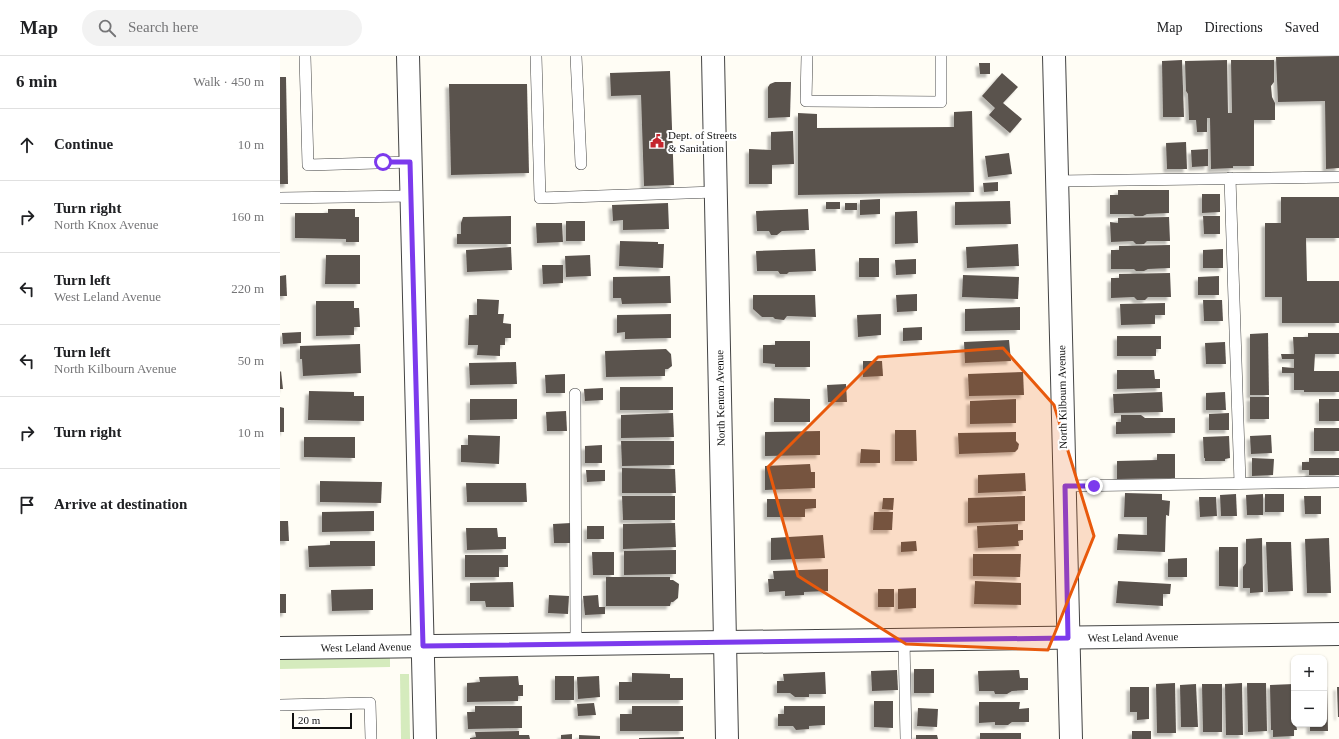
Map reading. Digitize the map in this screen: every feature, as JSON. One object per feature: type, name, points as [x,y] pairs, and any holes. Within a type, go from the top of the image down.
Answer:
[{"type":"street","points":[[408,56],[425,739]]},
{"type":"street","name":"North Kenton Avenue","points":[[712,56],[728,739]]},
{"type":"street","name":"North Kilbourn Avenue","points":[[1054,56],[1071,739]]},
{"type":"street","name":"West Leland Avenue","points":[[280,648],[1339,634]]},
{"type":"lane","points":[[305,56],[308,165],[410,162]]},
{"type":"lane","points":[[536,56],[540,198],[715,192]]},
{"type":"lane","points":[[576,56],[581,164]]},
{"type":"lane","points":[[807,56],[806,101],[941,102],[941,56]]},
{"type":"lane","points":[[1057,181],[1339,177]]},
{"type":"lane","points":[[1230,178],[1240,483]]},
{"type":"lane","points":[[280,198],[412,196]]},
{"type":"lane","points":[[575,394],[576,644]]},
{"type":"lane","points":[[1065,486],[1339,482]]},
{"type":"lane","points":[[904,640],[906,739]]},
{"type":"lane","points":[[280,705],[370,702],[371,739]]},
{"type":"highlighted area","points":[[1003,348],[1054,405],[1094,536],[1048,650],[906,644],[798,576],[768,467],[878,357]]},
{"type":"green space","points":[[390,655],[390,667],[280,669],[280,657]]},
{"type":"green space","points":[[400,674],[409,674],[410,739],[401,739]]},
{"type":"building","points":[[1339,56],[1339,168],[1326,169],[1325,101],[1278,102],[1276,57]]},
{"type":"building","points":[[1182,60],[1184,117],[1163,117],[1162,61]]},
{"type":"building","points":[[1227,60],[1228,113],[1232,113],[1231,60],[1274,60],[1274,82],[1271,86],[1272,97],[1275,103],[1275,120],[1254,120],[1254,166],[1233,166],[1233,168],[1211,169],[1210,118],[1207,118],[1207,132],[1197,132],[1196,120],[1189,120],[1185,61]]},
{"type":"building","points":[[979,63],[990,63],[990,74],[980,74]]},
{"type":"building","name":"Dept. of Streets & Sanitation","points":[[670,71],[674,185],[644,186],[641,95],[611,96],[610,73]]},
{"type":"building","points":[[1002,73],[1018,87],[1003,103],[1022,119],[1010,133],[989,115],[995,108],[982,96]]},
{"type":"building","points":[[280,77],[286,77],[288,184],[280,184]]},
{"type":"building","points":[[775,82],[791,82],[790,117],[768,118],[768,87],[770,84]]},
{"type":"building","points":[[449,84],[527,84],[529,173],[451,175]]},
{"type":"building","points":[[972,111],[974,192],[798,195],[798,113],[817,114],[817,128],[954,127],[954,112]]},
{"type":"building","points":[[793,131],[794,164],[772,165],[772,184],[749,184],[749,149],[771,150],[771,132]]},
{"type":"building","points":[[1186,142],[1187,169],[1167,169],[1166,143]]},
{"type":"building","points":[[1208,149],[1208,166],[1192,167],[1191,150]]},
{"type":"building","points":[[1009,153],[1012,174],[988,177],[985,156]]},
{"type":"building","points":[[998,182],[998,191],[984,192],[983,183]]},
{"type":"building","points":[[1118,190],[1169,190],[1169,213],[1147,214],[1143,216],[1135,216],[1133,214],[1110,214],[1110,195],[1118,195]]},
{"type":"building","points":[[1202,194],[1220,194],[1220,212],[1202,213]]},
{"type":"building","points":[[1281,197],[1339,197],[1339,238],[1306,238],[1307,281],[1339,281],[1339,323],[1282,323],[1282,297],[1265,297],[1265,223],[1281,223]]},
{"type":"building","points":[[880,199],[880,214],[860,215],[860,200]]},
{"type":"building","points":[[1010,201],[1011,224],[955,225],[955,202]]},
{"type":"building","points":[[826,202],[840,202],[840,209],[826,209]]},
{"type":"building","points":[[668,203],[669,229],[623,230],[623,220],[613,221],[612,205]]},
{"type":"building","points":[[845,203],[857,203],[857,210],[845,210]]},
{"type":"building","points":[[328,209],[355,209],[355,217],[359,217],[359,242],[346,242],[346,239],[295,238],[295,213],[328,213]]},
{"type":"building","points":[[808,209],[809,230],[782,231],[777,235],[771,235],[769,231],[757,231],[756,211]]},
{"type":"building","points":[[917,211],[918,243],[895,244],[895,212]]},
{"type":"building","points":[[511,216],[511,244],[457,244],[457,234],[461,234],[461,223],[463,217]]},
{"type":"building","points":[[1203,216],[1220,216],[1220,234],[1204,234]]},
{"type":"building","points":[[1169,217],[1170,241],[1147,241],[1144,244],[1136,244],[1133,241],[1111,242],[1110,222],[1118,223],[1118,218]]},
{"type":"building","points":[[566,221],[585,221],[585,241],[566,241]]},
{"type":"building","points":[[536,223],[562,223],[563,242],[537,243]]},
{"type":"building","points":[[620,241],[658,242],[658,244],[664,244],[663,268],[619,266]]},
{"type":"building","points":[[1018,244],[1019,266],[967,268],[966,247]]},
{"type":"building","points":[[1170,245],[1170,268],[1148,269],[1144,271],[1136,271],[1134,269],[1111,269],[1111,250],[1119,250],[1119,246]]},
{"type":"building","points":[[511,247],[512,270],[467,272],[466,250]]},
{"type":"building","points":[[815,249],[816,271],[789,272],[787,274],[780,274],[778,271],[757,271],[756,251]]},
{"type":"building","points":[[1223,249],[1223,268],[1203,268],[1203,250]]},
{"type":"building","points":[[326,255],[360,255],[360,284],[325,284]]},
{"type":"building","points":[[590,255],[591,276],[566,277],[565,256]]},
{"type":"building","points":[[859,258],[879,258],[879,277],[859,277]]},
{"type":"building","points":[[916,259],[916,274],[896,275],[895,260]]},
{"type":"building","points":[[542,265],[563,265],[563,283],[543,284]]},
{"type":"building","points":[[1170,273],[1171,297],[1148,297],[1145,300],[1137,300],[1134,297],[1111,298],[1111,278],[1119,278],[1119,274]]},
{"type":"building","points":[[286,275],[287,296],[280,296],[280,276]]},
{"type":"building","points":[[963,275],[1019,277],[1018,299],[962,297]]},
{"type":"building","points":[[670,276],[671,303],[622,304],[621,298],[613,298],[613,277]]},
{"type":"building","points":[[1219,276],[1219,295],[1198,295],[1198,277]]},
{"type":"building","points":[[917,294],[917,311],[897,312],[896,295]]},
{"type":"building","points":[[753,295],[815,295],[816,317],[787,316],[784,320],[775,319],[773,317],[762,317],[753,309]]},
{"type":"building","points":[[477,299],[499,300],[498,314],[504,314],[503,323],[511,324],[511,338],[505,338],[505,345],[500,345],[500,356],[477,355],[478,345],[468,345],[469,315],[477,315]]},
{"type":"building","points":[[1203,300],[1222,300],[1223,321],[1204,321]]},
{"type":"building","points":[[316,301],[354,301],[354,308],[359,308],[360,327],[354,327],[354,335],[316,336]]},
{"type":"building","points":[[1165,303],[1165,315],[1155,315],[1155,324],[1121,325],[1120,304]]},
{"type":"building","points":[[1020,307],[1020,330],[965,331],[965,309]]},
{"type":"building","points":[[671,314],[671,338],[625,339],[625,332],[617,333],[617,315]]},
{"type":"building","points":[[881,314],[881,335],[858,337],[857,315]]},
{"type":"building","points":[[922,327],[922,340],[903,341],[903,328]]},
{"type":"building","points":[[301,332],[301,343],[283,344],[282,333]]},
{"type":"building","points":[[1268,333],[1269,395],[1250,395],[1250,334]]},
{"type":"building","points":[[1308,333],[1339,333],[1339,354],[1315,354],[1314,371],[1339,371],[1339,392],[1304,392],[1304,390],[1294,390],[1294,373],[1282,373],[1282,367],[1294,368],[1294,359],[1282,359],[1281,354],[1294,354],[1293,337],[1308,337]]},
{"type":"building","points":[[1117,336],[1161,336],[1161,349],[1156,349],[1156,356],[1117,356]]},
{"type":"building","points":[[1009,340],[1011,361],[965,363],[964,342]]},
{"type":"building","points":[[775,341],[810,341],[810,367],[775,367],[775,364],[763,363],[763,345],[775,345]]},
{"type":"building","points":[[1225,342],[1226,364],[1206,364],[1205,343]]},
{"type":"building","points":[[360,344],[361,373],[303,376],[302,359],[300,359],[300,346]]},
{"type":"building","points":[[666,349],[671,354],[672,366],[665,369],[665,376],[606,377],[605,351]]},
{"type":"building","points":[[863,361],[882,361],[883,376],[863,377]]},
{"type":"building","points":[[516,362],[517,384],[470,385],[469,363]]},
{"type":"building","points":[[1117,370],[1154,370],[1155,379],[1160,379],[1160,388],[1117,389]]},
{"type":"building","points":[[281,371],[283,389],[280,389]]},
{"type":"building","points":[[1023,372],[1024,395],[969,396],[968,374]]},
{"type":"building","points":[[565,374],[565,393],[546,393],[545,375]]},
{"type":"building","points":[[846,384],[847,402],[828,402],[827,385]]},
{"type":"building","points":[[620,387],[673,387],[673,410],[620,410]]},
{"type":"building","points":[[603,388],[603,400],[585,401],[584,389]]},
{"type":"building","points":[[309,391],[354,392],[354,396],[364,396],[364,421],[308,420]]},
{"type":"building","points":[[1162,392],[1163,412],[1114,413],[1113,394]]},
{"type":"building","points":[[1225,392],[1226,410],[1206,410],[1206,393]]},
{"type":"building","points":[[1250,397],[1269,397],[1269,419],[1250,419]]},
{"type":"building","points":[[774,398],[810,399],[810,422],[774,422]]},
{"type":"building","points":[[470,399],[517,399],[517,419],[470,420]]},
{"type":"building","points":[[1016,399],[1016,423],[970,424],[970,401]]},
{"type":"building","points":[[1319,399],[1339,399],[1339,421],[1319,421]]},
{"type":"building","points":[[280,407],[284,408],[284,432],[280,432]]},
{"type":"building","points":[[566,411],[567,431],[547,431],[546,412]]},
{"type":"building","points":[[673,413],[674,437],[621,438],[621,415]]},
{"type":"building","points":[[1229,413],[1229,430],[1209,430],[1209,414]]},
{"type":"building","points":[[1121,415],[1141,415],[1145,418],[1175,418],[1175,433],[1116,434],[1116,422],[1121,422]]},
{"type":"building","points":[[1314,428],[1339,428],[1339,451],[1314,451]]},
{"type":"building","points":[[895,430],[916,430],[917,461],[895,461]]},
{"type":"building","points":[[820,431],[820,455],[765,456],[765,432]]},
{"type":"building","points":[[1016,432],[1016,441],[1019,444],[1018,449],[1015,452],[959,454],[958,433]]},
{"type":"building","points":[[468,435],[500,436],[499,464],[461,462],[461,445],[468,445]]},
{"type":"building","points":[[1271,435],[1272,453],[1251,454],[1250,436]]},
{"type":"building","points":[[1229,436],[1230,458],[1225,459],[1225,461],[1205,461],[1203,437]]},
{"type":"building","points":[[304,437],[355,437],[355,458],[304,457]]},
{"type":"building","points":[[621,441],[674,441],[674,465],[622,466]]},
{"type":"building","points":[[602,445],[602,463],[585,463],[585,446]]},
{"type":"building","points":[[861,449],[880,450],[880,463],[860,463]]},
{"type":"building","points":[[1157,454],[1175,454],[1175,478],[1117,479],[1117,461],[1157,460]]},
{"type":"building","points":[[1252,458],[1274,459],[1273,475],[1252,476]]},
{"type":"building","points":[[1309,458],[1339,458],[1339,475],[1309,475],[1309,470],[1302,470],[1302,462],[1309,462]]},
{"type":"building","points":[[810,464],[811,472],[815,472],[815,488],[765,490],[765,466]]},
{"type":"building","points":[[622,468],[675,469],[676,493],[622,493]]},
{"type":"building","points":[[586,470],[605,470],[605,481],[587,482]]},
{"type":"building","points":[[1025,473],[1026,491],[978,493],[978,475]]},
{"type":"building","points":[[320,481],[382,482],[381,503],[320,502]]},
{"type":"building","points":[[466,483],[526,483],[527,502],[467,502]]},
{"type":"building","points":[[1125,493],[1162,494],[1162,500],[1170,501],[1169,516],[1166,515],[1165,552],[1117,550],[1118,534],[1147,535],[1147,517],[1124,517]]},
{"type":"building","points":[[1236,494],[1237,516],[1221,516],[1220,495]]},
{"type":"building","points":[[1263,494],[1263,515],[1247,515],[1246,495]]},
{"type":"building","points":[[1265,494],[1284,494],[1284,512],[1265,512]]},
{"type":"building","points":[[622,496],[675,496],[675,520],[623,520]]},
{"type":"building","points":[[1025,496],[1025,521],[968,523],[968,498]]},
{"type":"building","points":[[1304,496],[1321,496],[1321,514],[1305,514]]},
{"type":"building","points":[[1199,497],[1216,497],[1217,516],[1200,517]]},
{"type":"building","points":[[883,498],[894,498],[893,510],[882,509]]},
{"type":"building","points":[[767,499],[816,499],[816,508],[805,509],[805,517],[767,517]]},
{"type":"building","points":[[374,511],[374,531],[322,532],[322,512]]},
{"type":"building","points":[[874,512],[893,512],[892,530],[873,530]]},
{"type":"building","points":[[280,521],[288,521],[289,541],[280,541]]},
{"type":"building","points":[[571,523],[571,543],[554,543],[553,524]]},
{"type":"building","points":[[675,523],[676,547],[623,549],[623,524]]},
{"type":"building","points":[[1018,524],[1018,530],[1023,530],[1023,540],[1018,541],[1019,546],[978,548],[977,526]]},
{"type":"building","points":[[587,526],[604,526],[604,539],[587,539]]},
{"type":"building","points":[[466,528],[497,528],[498,537],[506,537],[506,549],[467,550]]},
{"type":"building","points":[[823,535],[825,558],[771,560],[771,538]]},
{"type":"building","points":[[1262,538],[1263,592],[1250,593],[1250,588],[1243,588],[1243,567],[1246,563],[1246,539]]},
{"type":"building","points":[[1329,538],[1331,593],[1307,593],[1305,539]]},
{"type":"building","points":[[330,541],[375,541],[375,566],[309,567],[308,546],[330,545]]},
{"type":"building","points":[[916,541],[917,551],[901,552],[901,542]]},
{"type":"building","points":[[1266,542],[1291,542],[1293,591],[1268,592]]},
{"type":"building","points":[[1219,547],[1238,547],[1238,587],[1219,586]]},
{"type":"building","points":[[676,550],[676,574],[624,575],[624,551]]},
{"type":"building","points":[[592,552],[614,552],[614,575],[593,575]]},
{"type":"building","points":[[973,554],[1021,554],[1020,577],[973,576]]},
{"type":"building","points":[[465,555],[508,555],[508,567],[499,567],[499,577],[465,577]]},
{"type":"building","points":[[1187,558],[1187,577],[1168,577],[1168,559]]},
{"type":"building","points":[[828,569],[828,591],[804,592],[804,595],[785,596],[785,591],[769,592],[768,579],[774,579],[773,571]]},
{"type":"building","points":[[606,577],[670,577],[670,580],[673,580],[679,584],[678,598],[671,602],[670,606],[606,606]]},
{"type":"building","points":[[975,581],[1021,583],[1021,605],[974,604]]},
{"type":"building","points":[[1118,581],[1171,584],[1170,594],[1163,594],[1163,606],[1116,603]]},
{"type":"building","points":[[513,582],[514,607],[486,607],[485,601],[470,601],[470,583]]},
{"type":"building","points":[[916,588],[916,608],[898,609],[898,589]]},
{"type":"building","points":[[373,589],[373,610],[332,611],[331,590]]},
{"type":"building","points":[[878,589],[894,589],[894,607],[878,607]]},
{"type":"building","points":[[280,594],[286,594],[286,613],[280,613]]},
{"type":"building","points":[[549,595],[569,596],[568,614],[548,613]]},
{"type":"building","points":[[598,595],[599,607],[605,607],[605,614],[585,615],[583,596]]},
{"type":"building","points":[[914,669],[934,669],[934,693],[914,693]]},
{"type":"building","points":[[897,670],[898,690],[872,691],[871,671]]},
{"type":"building","points":[[1019,670],[1020,678],[1028,678],[1028,690],[1012,691],[1007,694],[995,694],[994,691],[979,691],[978,671]]},
{"type":"building","points":[[825,672],[826,694],[809,694],[809,697],[795,697],[790,693],[777,693],[777,681],[784,681],[783,674]]},
{"type":"building","points":[[632,673],[670,674],[670,678],[683,678],[683,700],[619,700],[619,682],[632,682]]},
{"type":"building","points":[[518,676],[519,685],[523,685],[523,696],[518,696],[518,701],[467,702],[467,683],[480,682],[479,677]]},
{"type":"building","points":[[555,676],[574,676],[574,700],[555,700]]},
{"type":"building","points":[[599,676],[600,697],[578,699],[577,677]]},
{"type":"building","points":[[1175,683],[1176,733],[1157,733],[1156,684]]},
{"type":"building","points":[[1242,683],[1243,735],[1226,735],[1225,684]]},
{"type":"building","points":[[1247,683],[1266,683],[1267,731],[1248,732]]},
{"type":"building","points":[[1196,684],[1198,727],[1181,727],[1180,685]]},
{"type":"building","points":[[1202,684],[1222,684],[1222,732],[1203,732]]},
{"type":"building","points":[[1291,684],[1291,727],[1296,727],[1297,730],[1294,730],[1294,736],[1273,737],[1273,730],[1271,730],[1270,685]]},
{"type":"building","points":[[1327,686],[1328,731],[1310,731],[1310,727],[1327,727]]},
{"type":"building","points":[[1130,687],[1149,687],[1149,719],[1137,720],[1137,712],[1130,712]]},
{"type":"building","points":[[1337,687],[1339,687],[1339,717],[1338,717]]},
{"type":"building","points":[[874,701],[893,701],[893,728],[874,727]]},
{"type":"building","points":[[979,702],[1020,702],[1019,709],[1029,708],[1029,722],[1012,722],[1008,725],[995,725],[995,722],[979,723]]},
{"type":"building","points":[[594,703],[596,715],[578,716],[577,704]]},
{"type":"building","points":[[475,706],[522,706],[522,728],[468,729],[467,712],[475,712]]},
{"type":"building","points":[[632,706],[683,706],[683,731],[620,731],[620,714],[632,714]]},
{"type":"building","points":[[784,706],[825,706],[825,725],[809,726],[809,729],[796,730],[793,726],[778,726],[778,714],[784,714]]},
{"type":"building","points":[[918,708],[938,709],[937,727],[917,726]]},
{"type":"building","points":[[519,731],[519,735],[529,735],[530,739],[470,739],[476,737],[475,732]]},
{"type":"building","points":[[1132,731],[1151,731],[1151,739],[1132,739]]},
{"type":"building","points":[[980,733],[1021,733],[1021,739],[980,739]]},
{"type":"building","points":[[572,734],[572,739],[561,739],[561,735]]},
{"type":"building","points":[[579,735],[600,736],[600,739],[579,739]]},
{"type":"building","points":[[916,735],[937,735],[938,739],[916,739]]},
{"type":"building","points":[[684,737],[684,739],[639,739],[639,738]]},
{"type":"place","name":"Dept. of Streets & Sanitation","points":[[657,141]]},
{"type":"route","points":[[383,162],[410,162],[423,646],[1068,638],[1065,486],[1094,486]]}]
